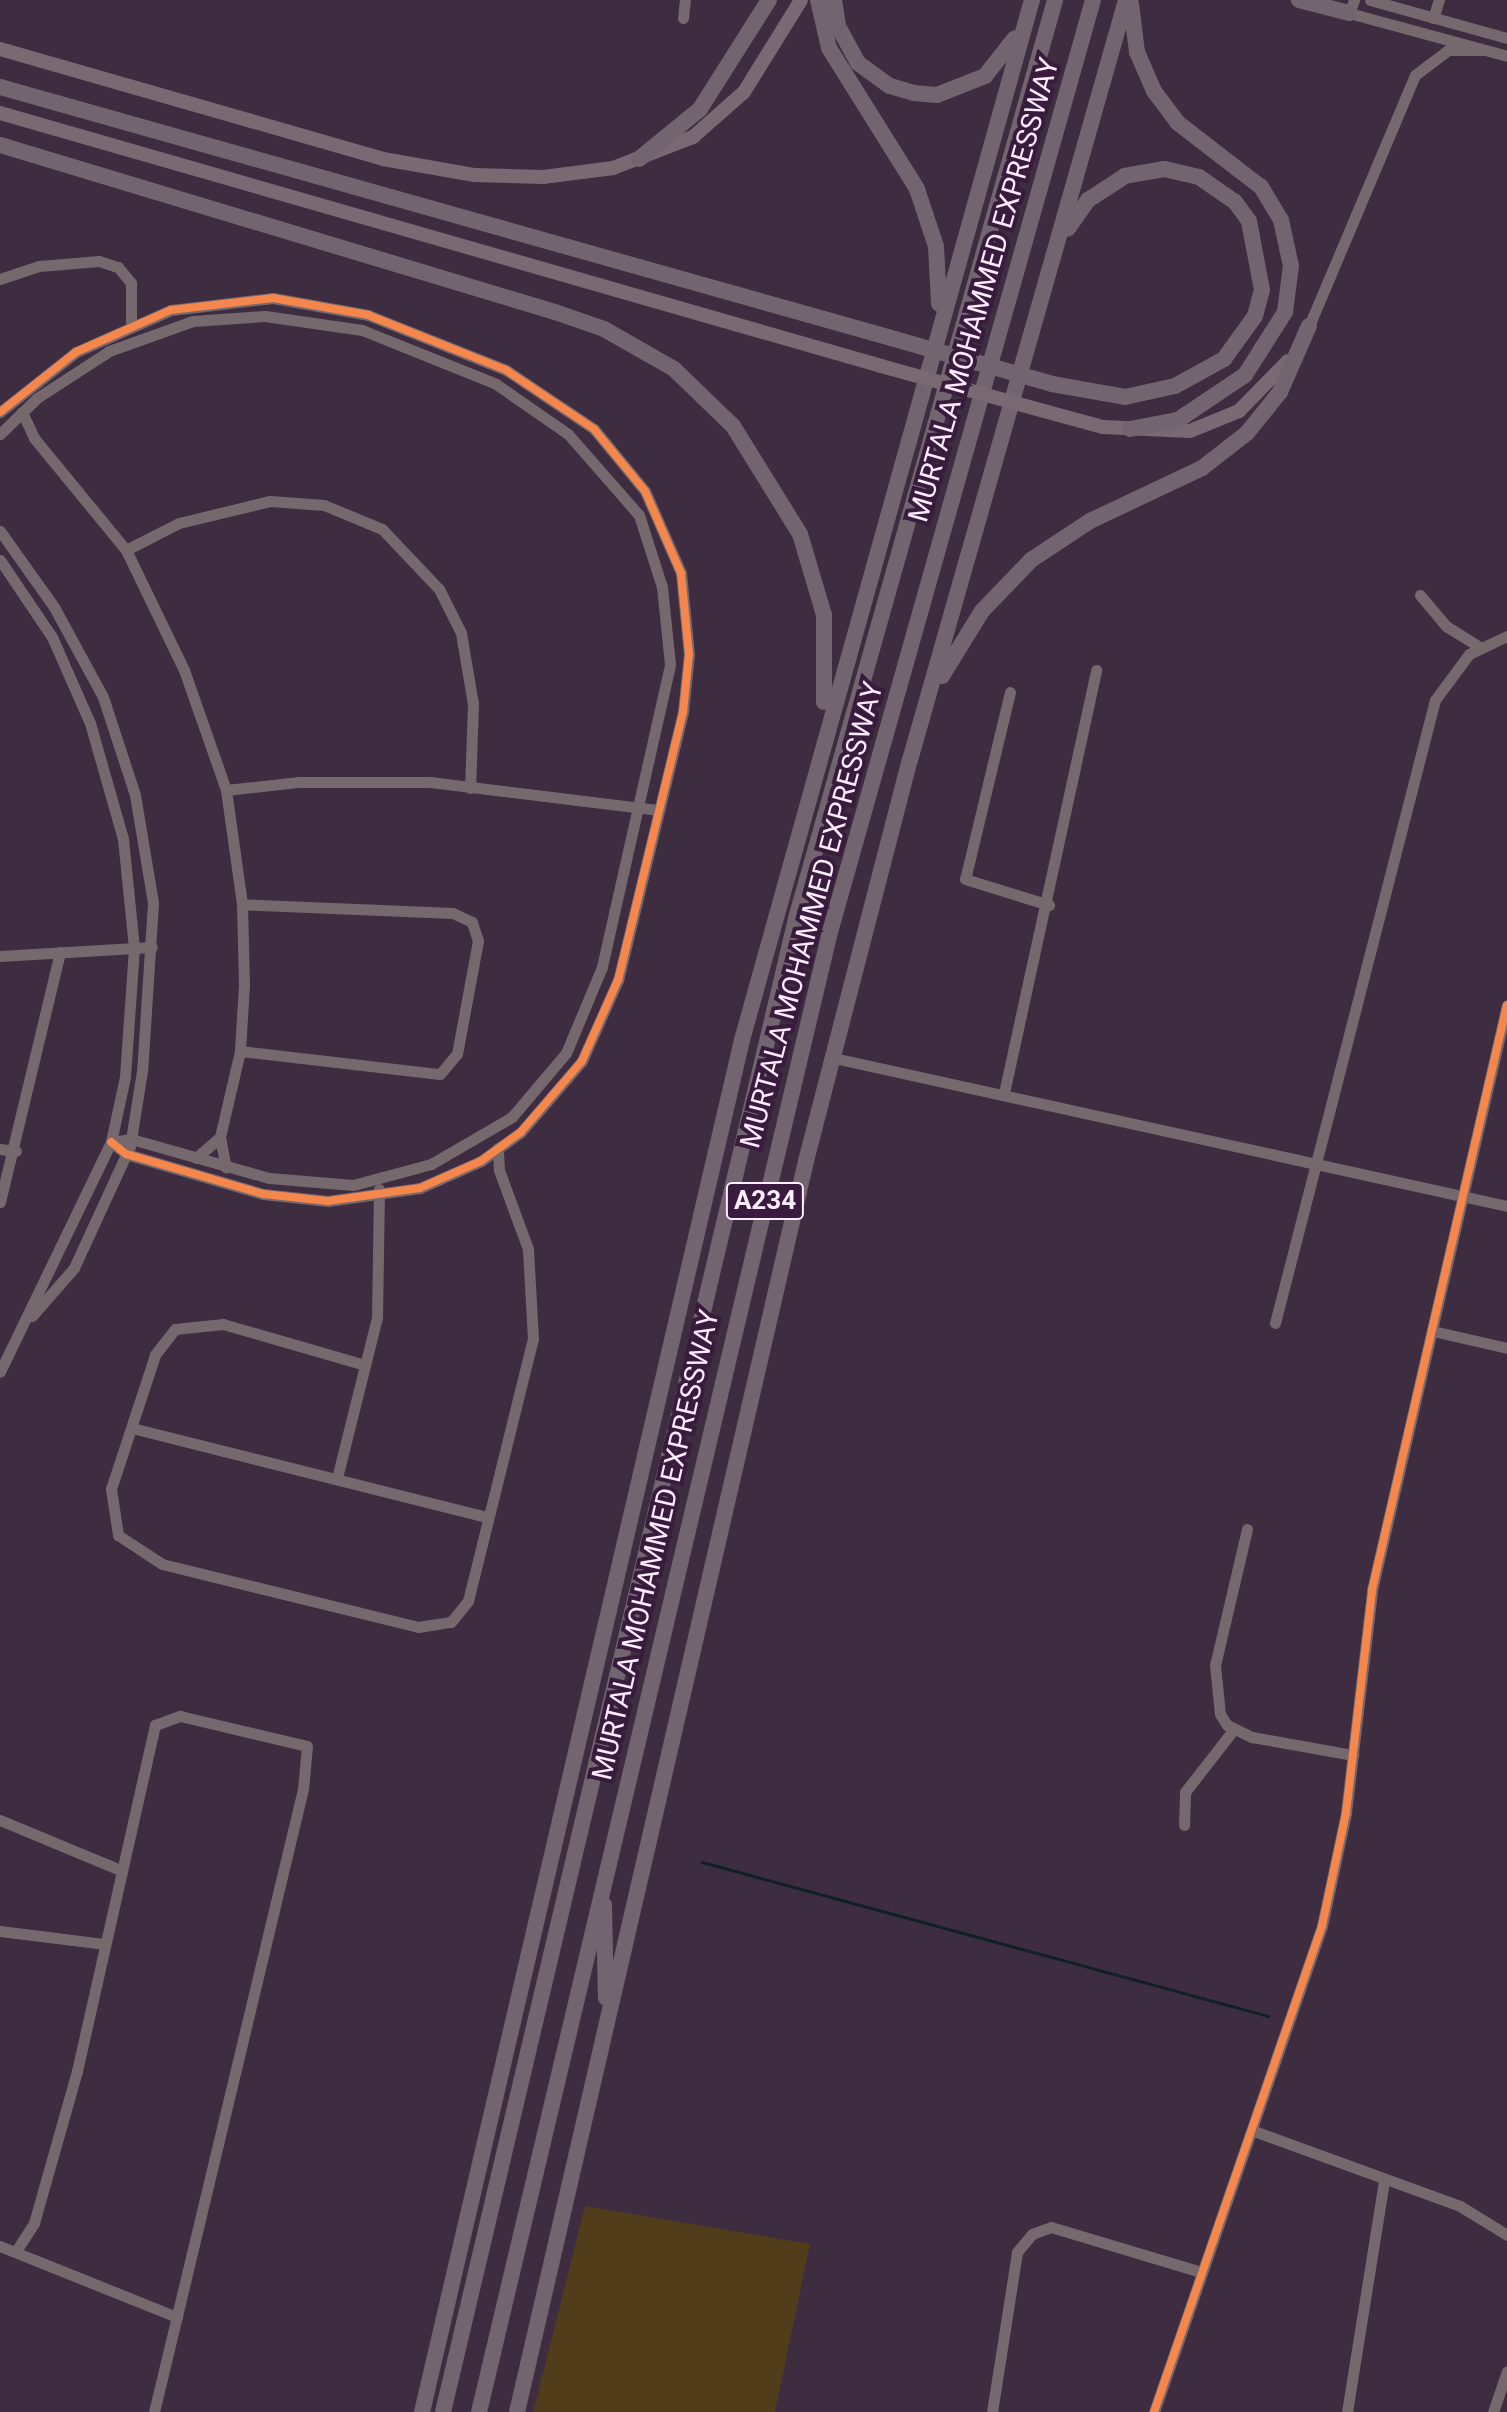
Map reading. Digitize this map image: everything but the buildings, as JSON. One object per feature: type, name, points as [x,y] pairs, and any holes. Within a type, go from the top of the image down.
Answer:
[{"type":"highway","points":[[639,159],[700,109],[769,0]]},
{"type":"highway","points":[[818,0],[829,48],[901,159],[929,219],[940,269],[936,341]]},
{"type":"highway","points":[[834,0],[838,26],[858,63],[890,86],[937,95],[985,76],[1001,60],[1031,0]]},
{"type":"highway","name":"MURTALA MOHAMMED EXPRESSWAY","points":[[422,2412],[562,1807],[795,831],[1031,0]]},
{"type":"highway","name":"MURTALA MOHAMMED EXPRESSWAY","points":[[443,2412],[797,915],[1055,0]]},
{"type":"highway","name":"MURTALA MOHAMMED EXPRESSWAY","points":[[479,2412],[830,932],[1093,0]]},
{"type":"highway","points":[[1129,0],[1137,52],[1154,91],[1178,123],[1261,187],[1281,220],[1291,266],[1285,312],[1245,375],[1178,420],[1130,429]]},
{"type":"highway","name":"MURTALA MOHAMMED EXPRESSWAY","points":[[517,2412],[834,1058],[910,760],[1129,0]]},
{"type":"highway","points":[[1299,0],[1351,7]]},
{"type":"highway","points":[[0,87],[1052,384],[1125,397],[1200,375],[1224,359],[1255,316],[1262,265],[1249,221],[1235,202],[1199,177],[1164,169],[1125,176],[1088,200],[1074,217],[1047,278]]},
{"type":"highway","points":[[0,145],[555,312],[639,346],[706,394],[784,499],[815,574],[824,615],[826,691],[795,831]]},
{"type":"highway","points":[[910,760],[959,643],[1008,581],[1060,538],[1227,451],[1280,392],[1309,326]]},
{"type":"highway","points":[[540,1998],[547,1872]]},
{"type":"highway","points":[[604,1878],[607,2023]]},
{"type":"main road","points":[[0,49],[428,169],[543,177],[639,159],[693,137],[723,113],[762,68],[801,0]]},
{"type":"main road","points":[[0,113],[881,366],[1044,411],[1130,429],[1190,431],[1239,411],[1277,377],[1309,326]]},
{"type":"street","points":[[683,18],[685,0]]},
{"type":"street","points":[[1370,0],[1507,38]]},
{"type":"street","points":[[1433,18],[1439,0]]},
{"type":"street","points":[[1351,7],[1507,56]]},
{"type":"street","points":[[1309,326],[1415,75],[1448,50],[1485,50]]},
{"type":"street","points":[[0,279],[39,266],[99,261],[118,267],[131,283],[131,325]]},
{"type":"street","points":[[0,412],[76,352],[131,325],[231,298],[273,298],[356,312],[506,370],[594,429],[645,491],[681,573],[689,654],[683,712],[618,980],[601,1022],[557,1095],[483,1160],[420,1188],[381,1196],[292,1200],[126,1154],[111,1142]]},
{"type":"street","points":[[3,431],[22,412],[109,351],[148,334],[231,315],[362,330],[496,384],[539,409],[608,473],[639,515],[653,549],[670,665],[602,967],[566,1053],[512,1117],[473,1145],[377,1181],[315,1185],[226,1167],[131,1139],[111,1142]]},
{"type":"street","points":[[22,412],[34,438],[126,550],[184,670],[226,790],[242,904],[240,1051],[220,1137],[226,1167]]},
{"type":"street","points":[[3,431],[34,438]]},
{"type":"street","points":[[126,550],[179,523],[270,501],[324,505],[382,529],[439,589],[461,633],[473,704],[470,788]]},
{"type":"street","points":[[0,531],[54,607],[108,711],[148,858],[152,947],[131,1139],[126,1154],[74,1268],[32,1316],[0,1372]]},
{"type":"street","points":[[0,560],[52,637],[90,723],[123,839],[134,948],[127,1064],[111,1142],[43,1280],[32,1316]]},
{"type":"street","points":[[1420,595],[1446,626],[1479,647]]},
{"type":"street","points":[[1275,1323],[1435,700],[1454,667],[1479,647],[1507,636]]},
{"type":"street","points":[[1004,1093],[1049,905],[1096,670]]},
{"type":"street","points":[[1010,692],[964,873],[970,883],[1049,905]]},
{"type":"street","points":[[226,790],[362,779],[657,810]]},
{"type":"street","points":[[240,1051],[440,1074],[457,1054],[478,941],[472,922],[453,913],[242,904]]},
{"type":"street","points":[[0,956],[152,947]]},
{"type":"street","points":[[0,1202],[16,1151],[60,952]]},
{"type":"street","points":[[1154,2412],[1201,2272],[1254,2131],[1322,1926],[1353,1755],[1372,1590],[1507,1005]]},
{"type":"street","points":[[834,1058],[1316,1161],[1507,1206]]},
{"type":"street","points":[[196,1158],[220,1137]]},
{"type":"street","points":[[365,1365],[223,1324],[193,1323],[175,1329],[155,1355],[111,1489],[112,1521],[118,1535],[162,1564],[439,1629],[468,1601],[486,1517],[533,1339],[528,1249],[499,1170],[498,1148]]},
{"type":"street","points":[[0,1149],[16,1151]]},
{"type":"street","points":[[483,1160],[499,1170]]},
{"type":"street","points":[[337,1478],[365,1365],[383,1274],[381,1196],[377,1181]]},
{"type":"street","points":[[1433,1331],[1507,1348]]},
{"type":"street","points":[[132,1428],[486,1517]]},
{"type":"street","points":[[1247,1529],[1213,1684],[1220,1714],[1234,1729],[1353,1755]]},
{"type":"street","points":[[16,2251],[44,2193],[105,1944],[118,1869],[155,1725],[165,1718],[307,1746],[303,1789],[154,2412]]},
{"type":"street","points":[[1184,1825],[1185,1792],[1234,1729]]},
{"type":"street","points":[[0,1820],[118,1869]]},
{"type":"street","points":[[0,1931],[105,1944]]},
{"type":"street","points":[[1254,2131],[1487,2218],[1507,2235]]},
{"type":"street","points":[[1347,2412],[1384,2180]]},
{"type":"street","points":[[992,2412],[1017,2252],[1032,2234],[1051,2227],[1201,2272]]},
{"type":"street","points":[[0,2246],[177,2317]]},
{"type":"street","points":[[1493,2412],[1507,2371]]},
{"type":"shaded area","points":[[585,2206],[810,2244],[775,2412],[533,2412]]},
{"type":"waterway","points":[[702,1862],[1268,2016]]},
{"type":"cycle path","points":[[0,412],[76,352],[171,310],[273,298],[368,315],[506,370],[594,429],[645,491],[681,573],[689,654],[683,712],[618,980],[582,1061],[521,1132],[481,1161],[420,1188],[328,1201],[263,1194],[126,1154],[111,1142]]},
{"type":"cycle path","points":[[1154,2412],[1322,1926],[1346,1813],[1372,1590],[1507,1005]]}]
